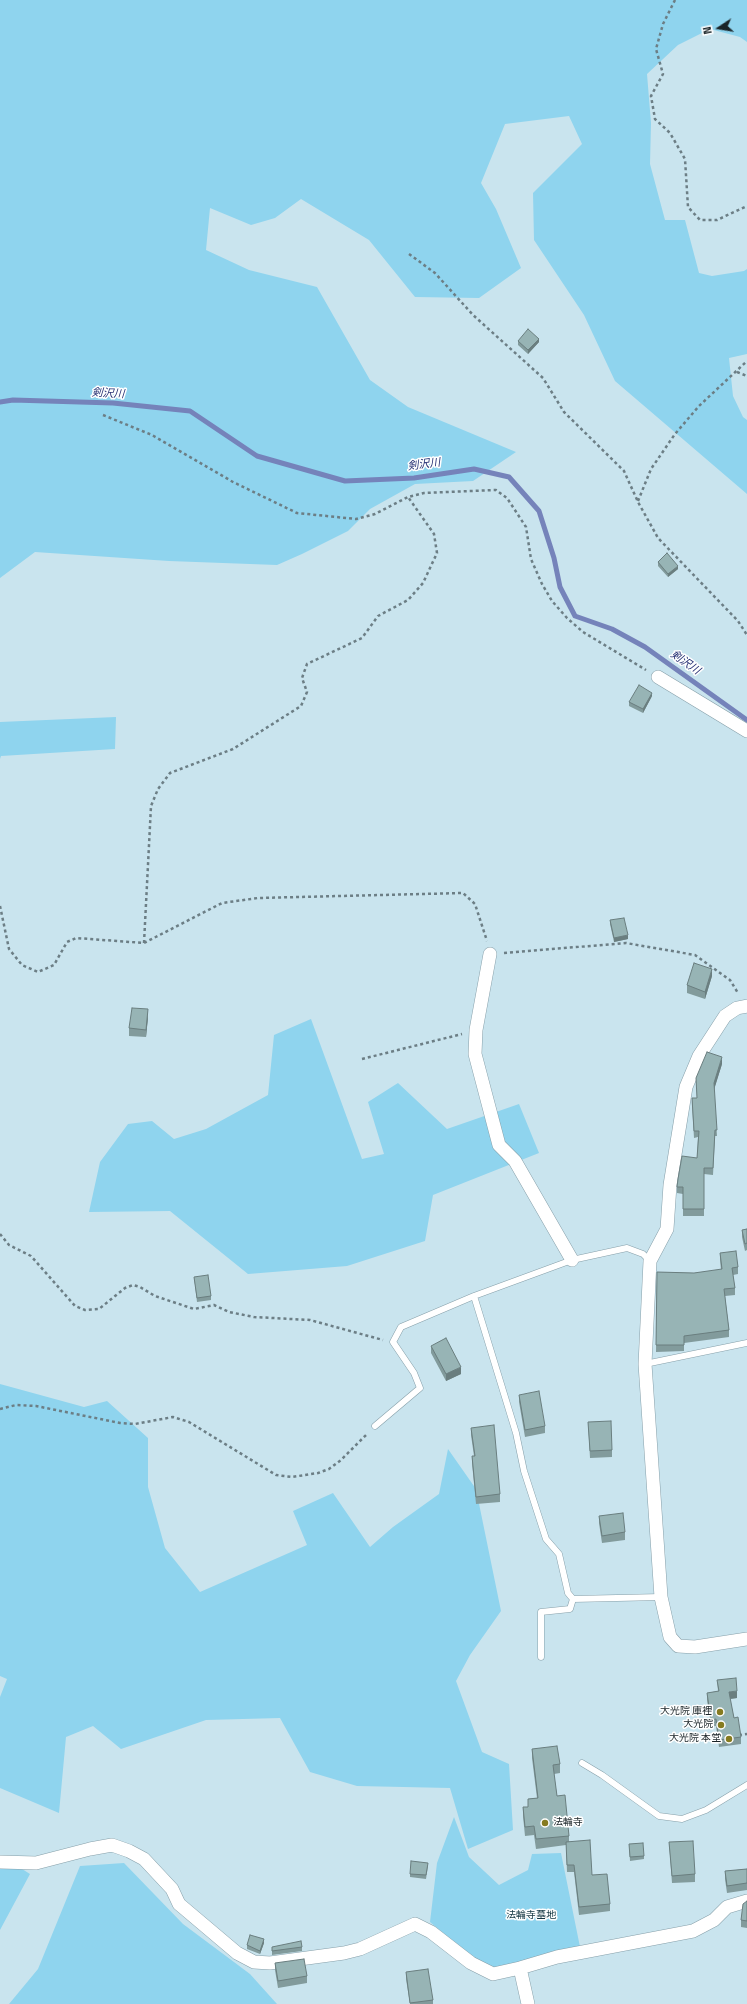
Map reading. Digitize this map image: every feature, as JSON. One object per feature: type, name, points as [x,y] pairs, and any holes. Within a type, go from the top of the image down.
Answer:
[{"type":"street","points":[[658,677],[747,731]]},
{"type":"street","points":[[490,954],[476,1030],[475,1054],[499,1145],[515,1161],[572,1260]]},
{"type":"street","points":[[746,1006],[737,1008],[725,1016],[699,1056],[686,1087],[670,1185],[667,1229],[650,1261],[645,1364],[661,1597],[670,1636],[678,1646],[695,1647],[747,1638]]},
{"type":"street","points":[[0,1862],[36,1863],[112,1845],[129,1851],[144,1859],[172,1889],[180,1904],[237,1953],[254,1962],[270,1963],[344,1953],[360,1949],[415,1924],[431,1932],[471,1963],[493,1974],[557,1957],[692,1930],[714,1920],[727,1907],[747,1900]]},
{"type":"street","points":[[520,1968],[528,2004]]},
{"type":"lane","points":[[376,1426],[420,1388],[414,1374],[393,1342],[402,1327],[474,1296],[572,1260],[627,1248],[643,1254],[650,1261]]},
{"type":"lane","points":[[474,1296],[516,1432],[524,1471],[546,1540],[559,1554],[568,1593],[573,1599]]},
{"type":"lane","points":[[645,1364],[747,1344]]},
{"type":"lane","points":[[573,1599],[661,1597]]},
{"type":"lane","points":[[540,1657],[541,1612],[570,1609],[573,1599]]},
{"type":"lane","points":[[582,1763],[602,1775],[659,1816],[682,1819],[706,1810],[747,1785]]},
{"type":"path","points":[[675,0],[663,24],[656,49],[663,74],[651,96],[656,119],[670,133],[685,159],[688,207],[700,220],[717,220],[747,206]]},
{"type":"path","points":[[409,254],[435,273],[473,315],[543,378],[564,412],[624,471],[638,502],[658,538],[738,621],[747,635]]},
{"type":"path","points":[[638,502],[651,469],[675,434],[699,406],[747,361]]},
{"type":"path","points":[[737,372],[747,376]]},
{"type":"path","points":[[103,415],[152,435],[233,482],[297,513],[356,519],[375,514],[408,498],[424,493],[454,490],[496,490],[507,498],[526,527],[532,559],[542,584],[552,601],[567,618],[583,632],[658,677]]},
{"type":"path","points":[[144,943],[151,806],[158,789],[170,773],[233,750],[301,706],[307,692],[302,678],[307,664],[362,638],[378,616],[408,600],[423,583],[437,553],[434,534],[408,498]]},
{"type":"path","points":[[0,906],[8,949],[22,965],[38,972],[54,965],[67,942],[76,938],[144,943],[222,902],[258,898],[463,893],[475,904],[490,954],[626,943],[695,955],[730,980],[746,1006]]},
{"type":"path","points":[[362,1059],[476,1030]]},
{"type":"path","points":[[0,1234],[9,1245],[30,1256],[75,1306],[85,1310],[99,1309],[125,1288],[133,1286],[140,1287],[155,1296],[194,1308],[214,1305],[229,1312],[254,1317],[310,1320],[370,1338],[393,1342]]},
{"type":"path","points":[[0,1409],[16,1406],[36,1406],[120,1423],[135,1424],[173,1417],[189,1422],[276,1474],[292,1477],[318,1473],[329,1469],[341,1460],[376,1426]]},
{"type":"path","points":[[739,1735],[747,1734]]},
{"type":"green space","points":[[0,0],[747,0],[747,42],[740,37],[710,29],[678,45],[647,74],[651,123],[650,164],[665,220],[685,220],[699,273],[712,276],[744,271],[747,269],[747,354],[729,358],[733,396],[743,417],[747,420],[747,494],[615,381],[584,315],[534,240],[533,193],[582,144],[569,116],[505,124],[481,183],[496,209],[521,268],[479,298],[415,297],[369,240],[301,199],[275,218],[251,225],[210,208],[206,250],[249,270],[317,287],[370,380],[408,407],[516,452],[473,481],[415,484],[370,509],[348,531],[277,565],[169,561],[35,552],[0,578]]},
{"type":"green space","points":[[116,717],[115,749],[1,756],[0,759],[0,722]]},
{"type":"green space","points":[[311,1019],[362,1159],[384,1154],[368,1102],[398,1083],[447,1129],[519,1104],[539,1153],[433,1195],[425,1241],[347,1266],[248,1274],[170,1211],[89,1212],[100,1162],[128,1124],[152,1121],[174,1139],[206,1129],[268,1095],[274,1035]]},
{"type":"green space","points":[[0,1384],[84,1407],[107,1401],[148,1438],[148,1487],[165,1548],[200,1592],[307,1545],[293,1511],[333,1493],[370,1547],[393,1527],[439,1494],[448,1449],[476,1489],[501,1611],[470,1655],[456,1681],[482,1752],[509,1764],[513,1830],[468,1849],[450,1788],[357,1786],[310,1772],[280,1718],[206,1720],[121,1749],[93,1726],[66,1737],[59,1813],[0,1788],[0,1697],[7,1679],[0,1676]]},
{"type":"green space","name":"法輪寺墓地","points":[[454,1817],[469,1857],[499,1885],[528,1870],[532,1854],[561,1853],[580,1947],[493,1969],[473,1958],[430,1922],[437,1863]]},
{"type":"green space","points":[[0,1855],[30,1874],[0,1930]]},
{"type":"green space","points":[[124,1863],[183,1924],[250,1974],[277,2004],[9,2004],[38,1969],[80,1866]]},
{"type":"building","points":[[528,329],[539,339],[528,350],[518,341]]},
{"type":"building","points":[[667,553],[678,566],[668,574],[658,562]]},
{"type":"building","points":[[639,685],[652,693],[643,709],[629,702]]},
{"type":"building","points":[[624,918],[628,935],[614,938],[610,920]]},
{"type":"building","points":[[694,963],[712,969],[705,992],[687,985]]},
{"type":"building","points":[[132,1008],[148,1009],[146,1030],[129,1028]]},
{"type":"building","points":[[707,1052],[722,1057],[714,1083],[717,1130],[715,1130],[713,1168],[704,1168],[704,1209],[683,1209],[683,1187],[677,1187],[678,1179],[682,1156],[697,1158],[699,1131],[694,1131],[692,1098],[697,1098],[696,1078]]},
{"type":"building","points":[[747,1229],[747,1243],[745,1244],[742,1230]]},
{"type":"building","points":[[736,1251],[738,1267],[732,1268],[735,1288],[724,1289],[729,1330],[684,1336],[684,1345],[656,1345],[657,1272],[694,1273],[722,1269],[720,1253]]},
{"type":"building","points":[[208,1275],[211,1296],[197,1298],[194,1277]]},
{"type":"building","points":[[446,1338],[461,1367],[446,1374],[431,1346]]},
{"type":"building","points":[[539,1391],[545,1426],[525,1430],[519,1395]]},
{"type":"building","points":[[611,1421],[612,1450],[590,1451],[588,1422]]},
{"type":"building","points":[[494,1425],[500,1494],[476,1497],[472,1456],[475,1456],[471,1428]]},
{"type":"building","points":[[623,1513],[625,1532],[602,1536],[599,1516]]},
{"type":"building","points":[[736,1678],[737,1691],[729,1692],[734,1718],[738,1717],[741,1737],[719,1740],[716,1719],[711,1720],[707,1693],[719,1691],[717,1680]]},
{"type":"building","points":[[557,1746],[560,1764],[553,1765],[557,1796],[565,1795],[569,1836],[536,1839],[534,1826],[525,1827],[523,1807],[528,1807],[528,1799],[538,1798],[532,1749]]},
{"type":"building","points":[[590,1840],[592,1875],[607,1874],[610,1904],[579,1907],[574,1865],[567,1865],[566,1842]]},
{"type":"building","points":[[693,1841],[695,1874],[672,1876],[669,1842]]},
{"type":"building","points":[[643,1843],[644,1856],[630,1857],[629,1844]]},
{"type":"building","points":[[411,1861],[428,1863],[426,1875],[410,1874]]},
{"type":"building","points":[[747,1869],[747,1883],[727,1886],[725,1871]]},
{"type":"building","points":[[747,1901],[747,1921],[741,1920],[743,1904]]},
{"type":"building","points":[[250,1935],[264,1939],[260,1951],[247,1945]]},
{"type":"building","points":[[301,1941],[302,1947],[272,1951],[272,1947]]},
{"type":"building","points":[[304,1959],[307,1976],[278,1981],[275,1963]]},
{"type":"building","points":[[428,1969],[433,2000],[410,2003],[406,1972]]},
{"type":"waterway","name":"剣沢川","points":[[0,402],[13,400],[113,403],[190,411],[257,456],[345,481],[414,478],[474,469],[509,477],[539,511],[554,558],[560,587],[575,616],[612,629],[645,647],[747,720]]},
{"type":"place","name":"大光院 庫裡","points":[[720,1712]]},
{"type":"place","name":"大光院","points":[[721,1725]]},
{"type":"place","name":"大光院 本堂","points":[[729,1739]]},
{"type":"place","name":"法輪寺","points":[[545,1823]]}]
